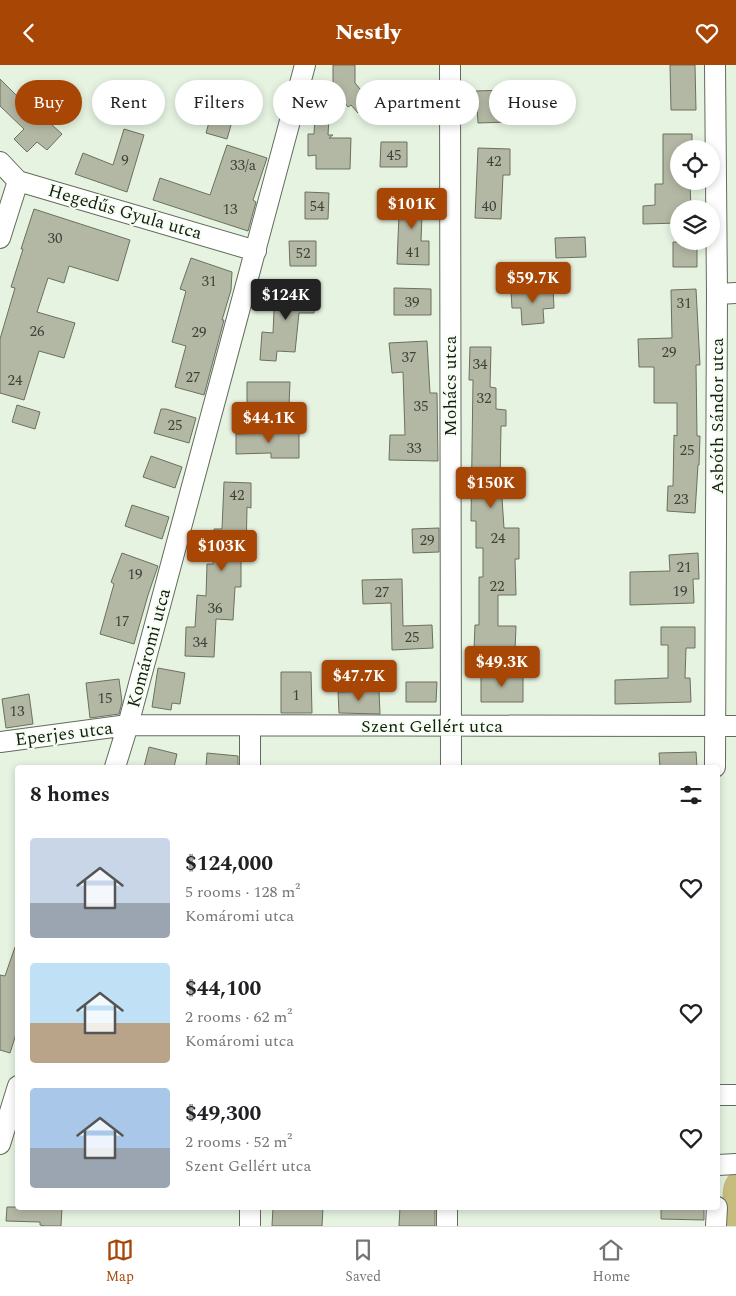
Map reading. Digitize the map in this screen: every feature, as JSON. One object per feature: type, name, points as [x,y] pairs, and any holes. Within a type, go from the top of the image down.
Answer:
[{"type":"street","name":"Komáromi utca","points":[[116,765],[128,725],[305,65]]},
{"type":"street","name":"Mohács utca","points":[[450,65],[451,765]]},
{"type":"street","name":"Asbóth Sándor utca","points":[[715,65],[727,294],[715,765]]},
{"type":"street","points":[[0,162],[18,181],[0,238]]},
{"type":"street","name":"Hegedűs Gyula utca","points":[[18,181],[256,251]]},
{"type":"street","name":"Szent Gellért utca","points":[[128,725],[736,726]]},
{"type":"street","name":"Eperjes utca","points":[[0,742],[128,725]]},
{"type":"street","points":[[250,726],[250,765]]},
{"type":"street","points":[[720,1095],[736,1095]]},
{"type":"street","points":[[0,1144],[15,1096]]},
{"type":"street","points":[[720,1165],[736,1164]]},
{"type":"street","points":[[250,1210],[250,1226]]},
{"type":"street","points":[[447,1210],[447,1226]]},
{"type":"street","points":[[716,1226],[717,1210]]},
{"type":"shaded area","points":[[736,1170],[736,1226],[725,1226],[723,1187],[730,1174]]},
{"type":"building","points":[[333,65],[355,65],[356,111],[351,105],[348,107],[346,105],[346,80],[333,80]]},
{"type":"building","points":[[670,65],[695,65],[696,110],[671,110]]},
{"type":"building","points":[[0,79],[15,94],[15,120],[0,106]]},
{"type":"building","points":[[479,91],[489,91],[489,123],[479,123]]},
{"type":"building","points":[[20,125],[52,125],[62,134],[47,150],[37,142],[27,152],[14,139],[24,129]]},
{"type":"building","points":[[208,125],[231,125],[227,139],[206,133]]},
{"type":"building","points":[[315,125],[329,125],[328,135],[333,135],[329,138],[351,138],[350,169],[316,169],[316,155],[308,156],[308,134],[314,134]]},
{"type":"building","points":[[124,129],[144,135],[127,192],[75,174],[83,153],[113,165]]},
{"type":"building","points":[[663,134],[692,134],[692,140],[670,140],[670,190],[690,190],[691,200],[670,200],[670,223],[643,224],[643,206],[655,205],[655,184],[663,184]]},
{"type":"building","points":[[381,142],[407,142],[407,167],[380,167]]},
{"type":"building","points":[[227,145],[267,158],[253,200],[256,202],[248,231],[153,200],[160,178],[210,195]]},
{"type":"building","points":[[478,148],[510,149],[510,175],[503,175],[501,219],[475,218]]},
{"type":"building","points":[[400,189],[423,190],[421,241],[429,241],[429,265],[397,264]]},
{"type":"building","points":[[305,192],[329,193],[328,219],[305,219]]},
{"type":"building","points":[[34,209],[130,240],[118,281],[69,266],[64,283],[48,278],[37,312],[75,323],[64,358],[39,351],[24,400],[0,393],[0,339],[15,288],[11,287]]},
{"type":"building","points":[[585,237],[586,257],[556,258],[555,238]]},
{"type":"building","points":[[289,241],[316,241],[316,266],[290,266]]},
{"type":"building","points":[[673,250],[697,250],[697,267],[673,267]]},
{"type":"building","points":[[191,258],[232,272],[231,290],[204,395],[175,387],[186,346],[172,342],[186,291],[180,289]]},
{"type":"building","points":[[275,288],[315,289],[314,313],[299,313],[295,352],[277,351],[276,361],[260,360],[262,332],[273,333]]},
{"type":"building","points":[[394,288],[431,289],[431,315],[394,315]]},
{"type":"building","points":[[553,288],[554,308],[543,309],[544,323],[522,325],[521,308],[512,308],[511,291]]},
{"type":"building","points":[[696,289],[700,365],[696,365],[697,436],[700,436],[695,513],[667,511],[668,486],[673,486],[674,435],[677,436],[677,403],[654,403],[654,367],[639,367],[638,339],[672,338],[671,290]]},
{"type":"building","points":[[427,341],[430,393],[437,393],[438,461],[389,460],[390,435],[405,435],[403,372],[392,373],[389,343]]},
{"type":"building","points":[[470,347],[491,347],[490,387],[496,388],[496,409],[506,410],[506,426],[501,426],[500,481],[504,481],[505,498],[502,498],[504,528],[519,528],[519,559],[515,559],[516,595],[498,595],[498,626],[516,626],[515,651],[474,650],[475,625],[479,625],[479,577],[483,577],[483,548],[476,548],[476,521],[471,521],[473,380],[469,380]]},
{"type":"building","points":[[247,382],[290,382],[289,405],[247,404]]},
{"type":"building","points":[[17,405],[40,412],[35,429],[12,422]]},
{"type":"building","points":[[161,409],[196,418],[189,443],[154,433]]},
{"type":"building","points":[[299,432],[299,458],[271,458],[271,453],[236,454],[236,434]]},
{"type":"building","points":[[151,456],[182,467],[175,488],[143,477]]},
{"type":"building","points":[[224,482],[251,483],[251,508],[247,507],[246,556],[241,556],[241,587],[235,587],[233,620],[216,619],[214,657],[185,656],[186,627],[195,627],[197,595],[206,596],[207,564],[213,564],[214,529],[222,529]]},
{"type":"building","points":[[132,505],[169,517],[162,539],[125,526]]},
{"type":"building","points":[[439,528],[439,552],[413,553],[412,529]]},
{"type":"building","points":[[122,553],[158,566],[134,644],[100,634],[114,584],[111,582]]},
{"type":"building","points":[[698,553],[699,579],[693,579],[694,603],[630,605],[630,572],[670,571],[669,555]]},
{"type":"building","points":[[402,579],[403,626],[432,625],[433,648],[392,650],[391,603],[363,604],[362,580]]},
{"type":"building","points":[[661,627],[695,627],[695,648],[686,648],[685,678],[690,678],[691,702],[615,704],[615,680],[668,678],[668,645],[661,645]]},
{"type":"building","points":[[158,668],[185,673],[180,704],[172,703],[171,710],[152,707]]},
{"type":"building","points":[[281,672],[311,672],[312,713],[281,713]]},
{"type":"building","points":[[481,674],[523,674],[523,702],[481,702]]},
{"type":"building","points":[[119,679],[122,702],[119,714],[90,718],[86,683]]},
{"type":"building","points":[[406,682],[437,682],[436,702],[406,702]]},
{"type":"building","points":[[379,691],[380,714],[339,713],[338,692]]},
{"type":"building","points":[[29,694],[33,724],[6,728],[2,699]]},
{"type":"building","points":[[149,747],[177,754],[174,765],[144,765]]},
{"type":"building","points":[[696,752],[697,765],[660,765],[659,753]]},
{"type":"building","points":[[207,753],[238,756],[238,765],[206,765]]},
{"type":"building","points":[[15,947],[15,1037],[10,1053],[0,1050],[0,975],[5,976]]},
{"type":"building","points":[[7,1207],[15,1207],[15,1210],[62,1210],[61,1226],[45,1226],[40,1225],[40,1222],[6,1221]]},
{"type":"building","points":[[273,1210],[323,1210],[322,1226],[272,1226]]},
{"type":"building","points":[[400,1210],[435,1210],[435,1226],[399,1226]]},
{"type":"building","points":[[661,1210],[704,1210],[704,1220],[661,1219]]}]
